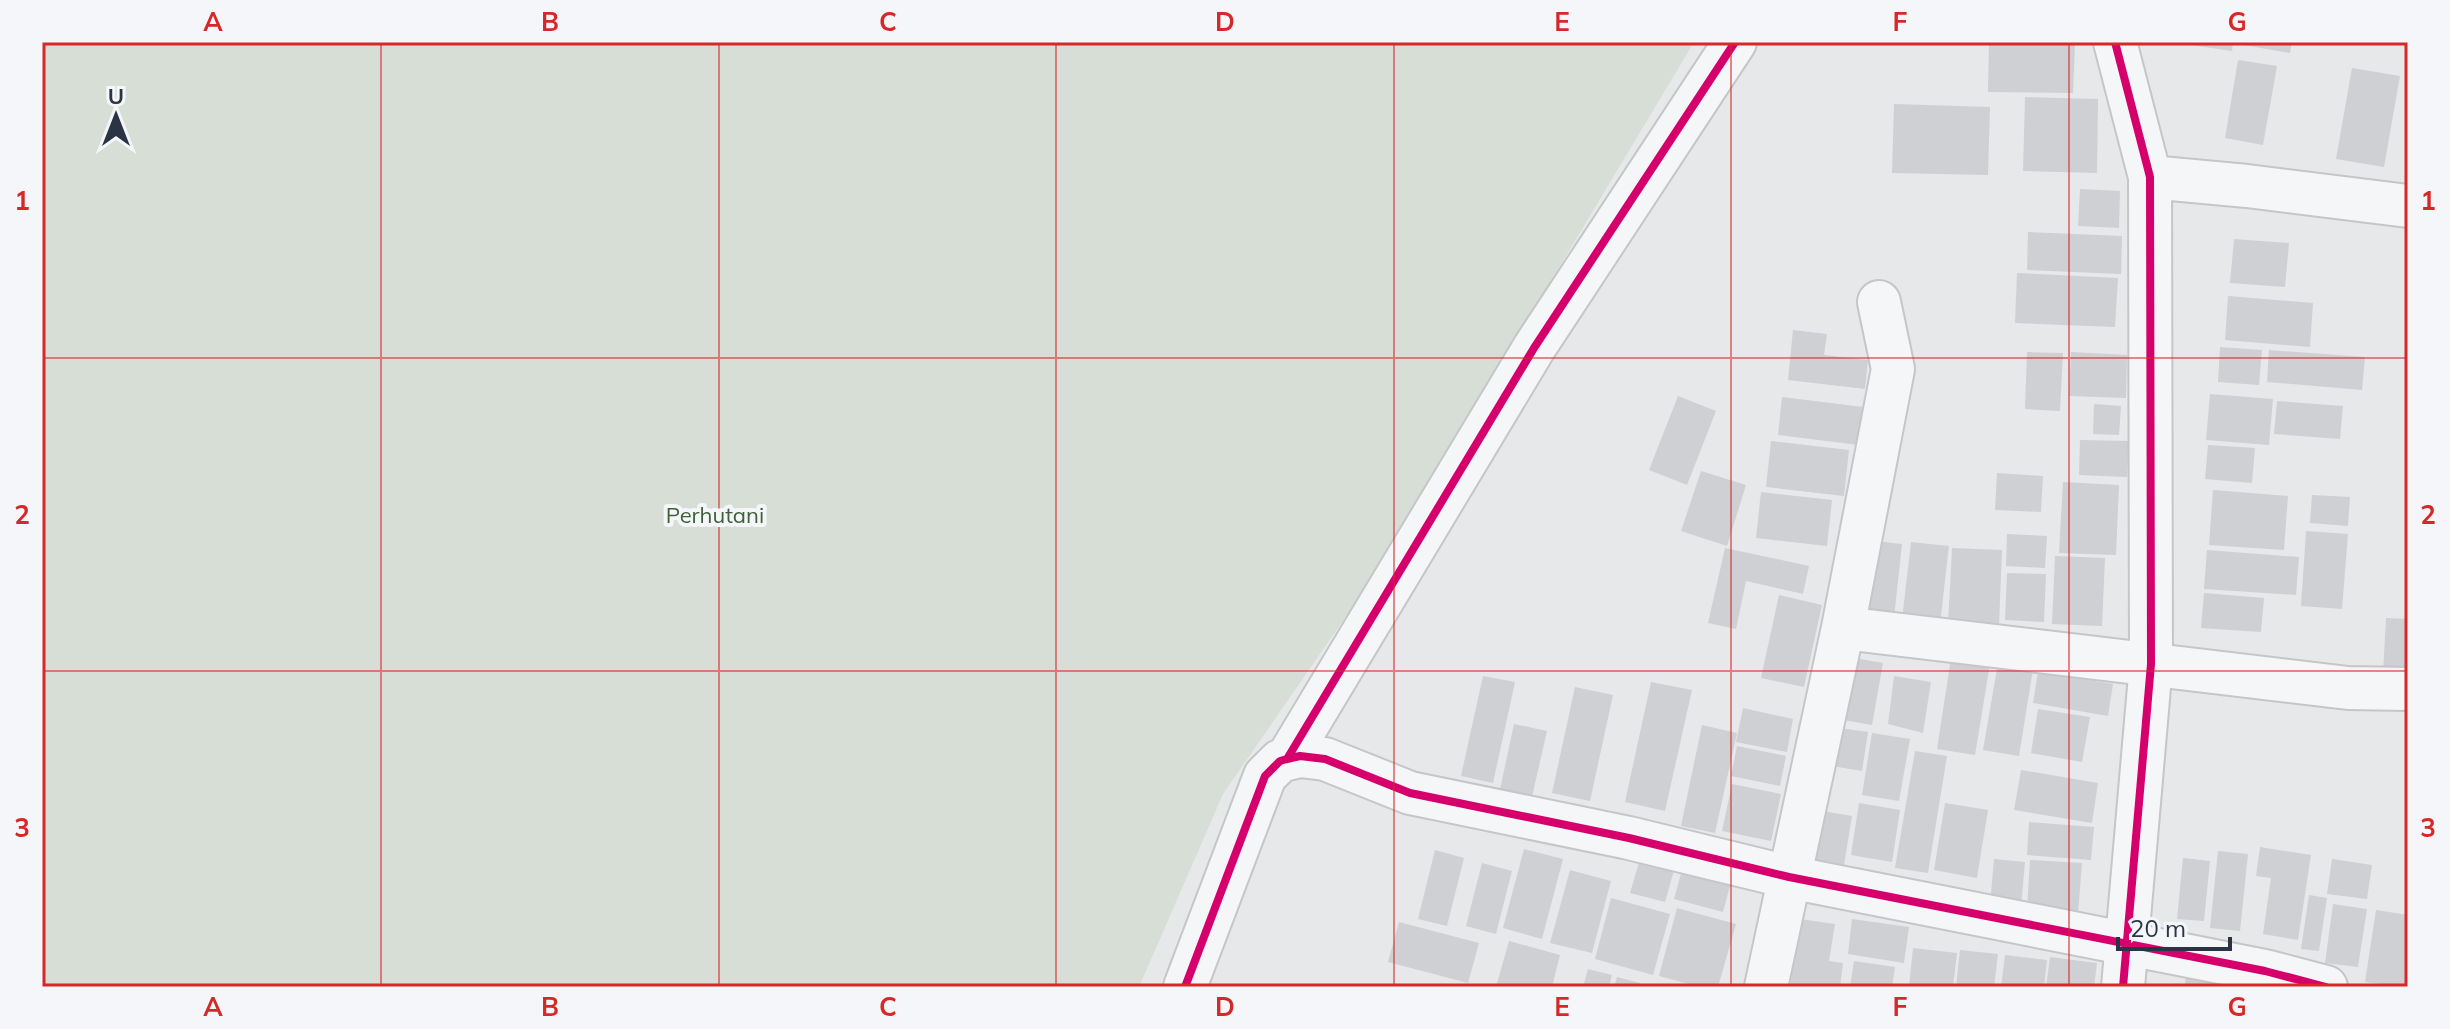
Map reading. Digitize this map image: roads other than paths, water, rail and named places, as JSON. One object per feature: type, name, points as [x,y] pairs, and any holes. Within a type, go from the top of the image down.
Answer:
[{"type":"street","points":[[1287,759],[1534,348],[1735,42]]},
{"type":"street","points":[[2115,42],[2150,177],[2151,664],[2123,987]]},
{"type":"street","points":[[2150,177],[2408,206]]},
{"type":"street","points":[[1766,987],[1843,628],[1893,369],[1879,302]]},
{"type":"street","points":[[1843,628],[2348,688],[2408,689]]},
{"type":"street","points":[[1185,987],[1265,776],[1280,761],[1300,756],[1325,759],[1410,793],[1629,838],[1789,877],[2265,971],[2326,987]]},
{"type":"park label","name":"Perhutani","points":[[715,515]]}]
